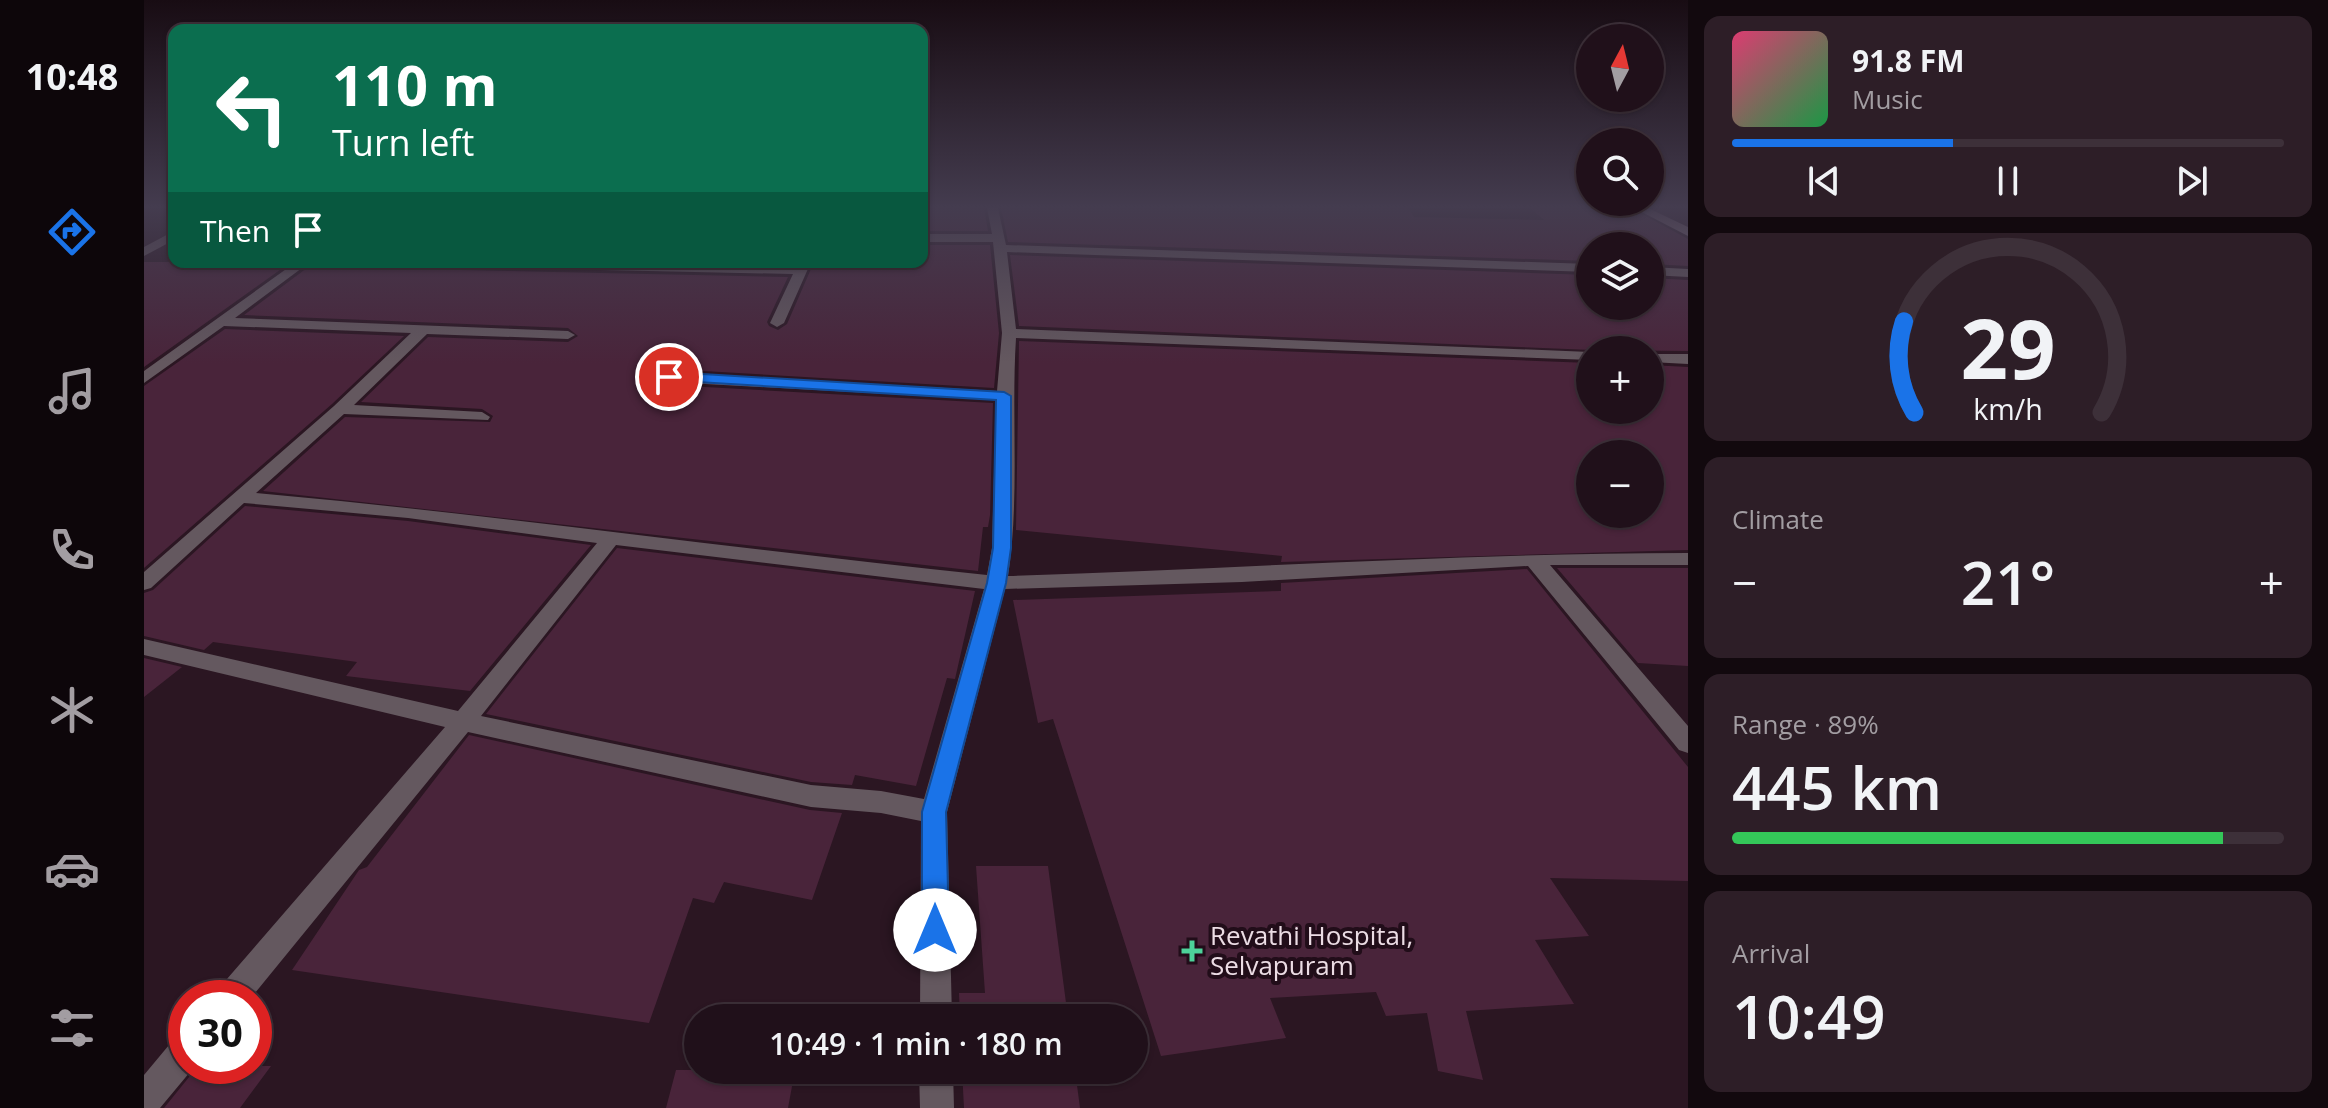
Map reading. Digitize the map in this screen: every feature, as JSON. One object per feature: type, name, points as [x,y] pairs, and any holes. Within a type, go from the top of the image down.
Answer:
[{"type":"street","points":[[936,1004],[934,812],[996,583],[1002,548],[1004,396],[1009,333],[1001,260]]},
{"type":"street","points":[[1394,260],[1576,267]]},
{"type":"street","points":[[144,378],[296,268]]},
{"type":"street","points":[[777,323],[803,268]]},
{"type":"street","points":[[1664,272],[1688,273]]},
{"type":"street","points":[[221,322],[568,335]]},
{"type":"street","points":[[144,583],[340,409],[423,330]]},
{"type":"street","points":[[1009,333],[1576,355]]},
{"type":"street","points":[[1664,358],[1688,359]]},
{"type":"street","points":[[669,377],[1004,396]]},
{"type":"street","points":[[340,409],[482,417]]},
{"type":"street","points":[[240,497],[408,512],[785,561],[996,583],[1242,575],[1533,559],[1688,559]]},
{"type":"street","points":[[246,980],[463,722],[612,537]]},
{"type":"street","points":[[1533,559],[1688,743]]},
{"type":"street","points":[[144,647],[463,722],[811,796],[881,802],[934,812]]},
{"type":"street","points":[[144,1101],[168,1072]]},
{"type":"street","points":[[936,1084],[937,1108]]},
{"type":"building","points":[[928,260],[992,260],[999,333],[994,388],[669,369],[658,378],[669,385],[993,403],[990,515],[988,527],[983,527],[978,571],[263,491],[345,417],[490,422],[493,416],[482,409],[361,402],[428,337],[568,342],[578,336],[568,328],[244,315],[307,268],[788,277],[767,322],[778,330],[787,324],[811,268],[928,268]]},
{"type":"building","points":[[1011,260],[1146,260],[1576,275],[1576,320],[1664,320],[1664,279],[1688,280],[1688,351],[1664,351],[1664,336],[1576,336],[1576,349],[1019,326]]},
{"type":"building","points":[[1664,260],[1688,260],[1688,266],[1664,265]]},
{"type":"building","points":[[144,262],[168,262],[168,268],[283,268],[144,367]]},
{"type":"building","points":[[225,329],[404,336],[332,404],[144,568],[144,386]]},
{"type":"building","points":[[1019,341],[1576,362],[1576,424],[1664,424],[1664,366],[1688,367],[1688,550],[1281,562],[1282,556],[1016,530]]},
{"type":"building","points":[[245,506],[408,521],[591,545],[470,691],[346,676],[357,662],[213,642],[204,650],[144,636],[144,593],[153,590]]},
{"type":"building","points":[[617,548],[975,591],[955,679],[947,678],[916,786],[855,775],[852,785],[811,782],[486,714]]},
{"type":"building","points":[[1557,568],[1688,568],[1688,666],[1638,663]]},
{"type":"building","points":[[1527,569],[1688,767],[1688,881],[1550,878],[1589,936],[1535,940],[1574,1004],[1466,1011],[1483,1080],[1438,1071],[1427,1013],[1386,1016],[1376,992],[1270,998],[1286,1038],[1161,1056],[1148,1015],[1148,1004],[1144,1004],[1053,719],[1038,723],[1013,600],[1281,591],[1281,583]]},
{"type":"building","points":[[144,658],[182,667],[144,697]]},
{"type":"building","points":[[469,735],[810,810],[842,813],[812,900],[724,882],[714,903],[693,898],[649,1023],[292,970],[359,870],[367,867]]},
{"type":"building","points":[[976,866],[1048,866],[1066,1004],[959,1004],[959,993],[985,993]]},
{"type":"building","points":[[676,1070],[684,1070],[684,1084],[792,1084],[788,1108],[666,1108]]},
{"type":"building","points":[[183,1084],[258,1084],[240,1108],[164,1108]]},
{"type":"building","points":[[963,1084],[1077,1084],[1080,1108],[964,1108]]},
{"type":"place","name":"Revathi Hospital, Selvapuram","points":[[1192,951]]},
{"type":"route","points":[[669,377],[1004,396],[1002,548],[996,583],[934,812],[935,930]]}]
